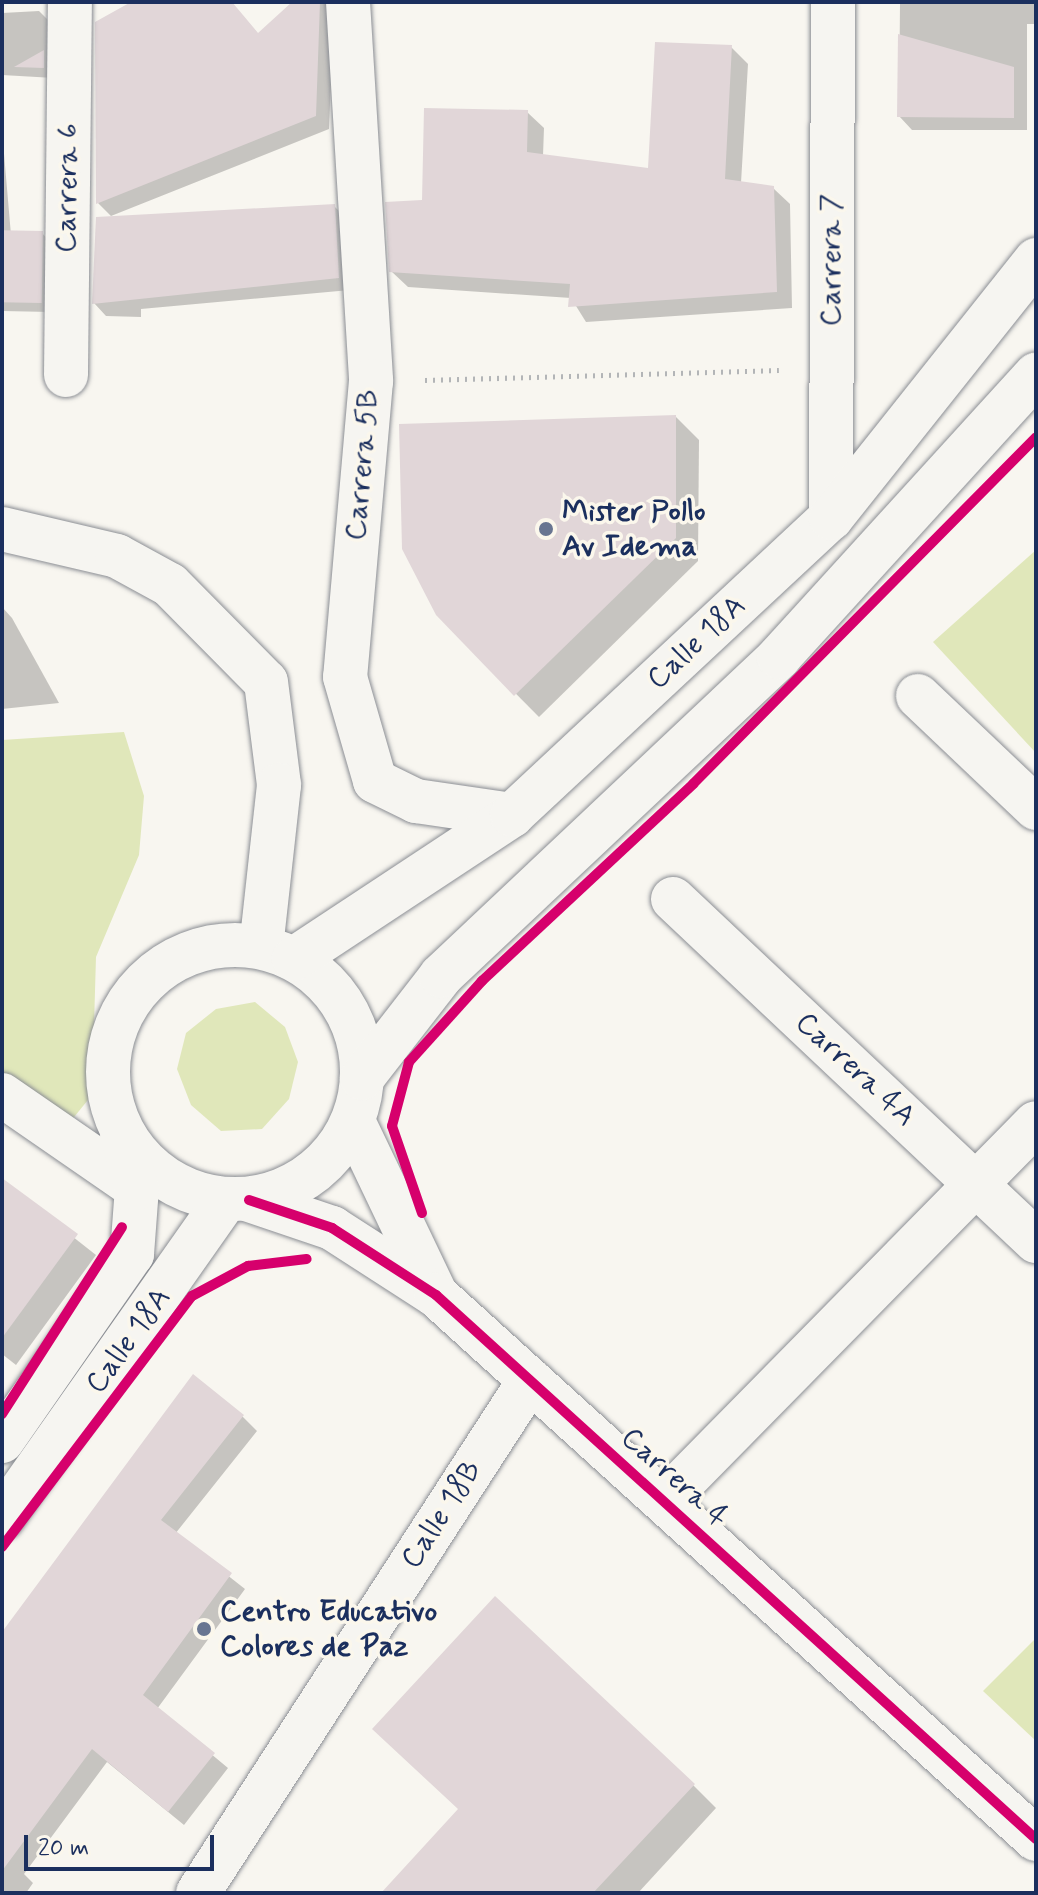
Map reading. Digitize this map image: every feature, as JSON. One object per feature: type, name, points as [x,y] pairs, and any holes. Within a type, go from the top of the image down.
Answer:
[{"type":"street","name":"Carrera 6","points":[[66,375],[70,2]]},
{"type":"street","name":"Carrera 5B","points":[[348,2],[371,381],[345,677],[360,742],[375,781],[416,801],[512,815]]},
{"type":"street","name":"Carrera 7","points":[[831,518],[833,2]]},
{"type":"street","name":"Calle 18A","points":[[278,953],[512,815],[831,518],[1036,260]]},
{"type":"street","points":[[362,1078],[441,976],[779,657],[1036,375]]},
{"type":"street","points":[[2,529],[117,556],[170,585],[266,682],[279,785],[278,953]]},
{"type":"street","points":[[918,696],[1036,808]]},
{"type":"street","name":"Carrera 4A","points":[[673,899],[1036,1241]]},
{"type":"street","points":[[210,946],[278,953],[332,989],[355,1030],[362,1078],[353,1121],[316,1169],[292,1187],[237,1200],[165,1180],[122,1134],[107,1089],[110,1042],[130,998],[163,966],[210,946]]},
{"type":"street","points":[[2,1095],[137,1188]]},
{"type":"street","name":"Carrera 4","points":[[353,1121],[436,1295]]},
{"type":"street","points":[[664,1501],[1036,1123]]},
{"type":"street","name":"Calle 18A","points":[[2,1441],[132,1254],[137,1188],[122,1134]]},
{"type":"street","name":"Calle 18A","points":[[2,1518],[237,1200]]},
{"type":"street","name":"Carrera 4","points":[[237,1200],[332,1228],[436,1295],[1036,1839]]},
{"type":"street","name":"Calle 18B","points":[[198,1893],[530,1380]]},
{"type":"path","points":[[371,381],[832,368]]},
{"type":"green space","points":[[1036,550],[1036,753],[933,642]]},
{"type":"green space","points":[[124,732],[144,796],[139,855],[96,957],[92,1095],[66,1127],[2,1081],[2,740]]},
{"type":"green space","points":[[255,1002],[285,1027],[298,1062],[289,1099],[262,1129],[221,1131],[191,1105],[177,1069],[186,1033],[216,1009]]},
{"type":"green space","points":[[1036,1638],[1036,1741],[983,1691]]},
{"type":"building","points":[[131,2],[232,2],[258,33],[292,2],[320,2],[316,116],[96,204],[95,22]]},
{"type":"building","points":[[898,34],[1014,67],[1014,118],[897,117]]},
{"type":"building","points":[[655,42],[732,45],[725,179],[774,186],[777,292],[568,307],[570,284],[389,272],[385,202],[422,200],[424,108],[528,110],[527,152],[648,168]]},
{"type":"building","points":[[44,50],[44,68],[14,67]]},
{"type":"building","points":[[335,204],[339,278],[92,304],[96,217]]},
{"type":"building","points":[[2,230],[43,231],[42,303],[2,302]]},
{"type":"building","points":[[676,415],[676,538],[514,696],[436,615],[402,549],[399,424]]},
{"type":"building","points":[[2,1178],[78,1234],[2,1338]]},
{"type":"building","points":[[193,1374],[244,1415],[161,1520],[232,1573],[143,1695],[215,1753],[168,1812],[92,1749],[2,1871],[2,1632]]},
{"type":"building","points":[[495,1596],[695,1784],[593,1893],[381,1893],[458,1809],[372,1729]]},
{"type":"cycle path","points":[[422,1213],[392,1126],[409,1062],[482,981],[693,784],[1036,437]]},
{"type":"cycle path","points":[[249,1200],[332,1228],[436,1295],[1036,1839]]},
{"type":"cycle path","points":[[2,1414],[122,1227]]},
{"type":"cycle path","points":[[2,1547],[192,1296],[248,1266],[307,1259]]},
{"type":"place","name":"Mister Pollo Av Idema","points":[[546,529]]},
{"type":"place","name":"Centro Educativo Colores de Paz","points":[[204,1629]]}]
